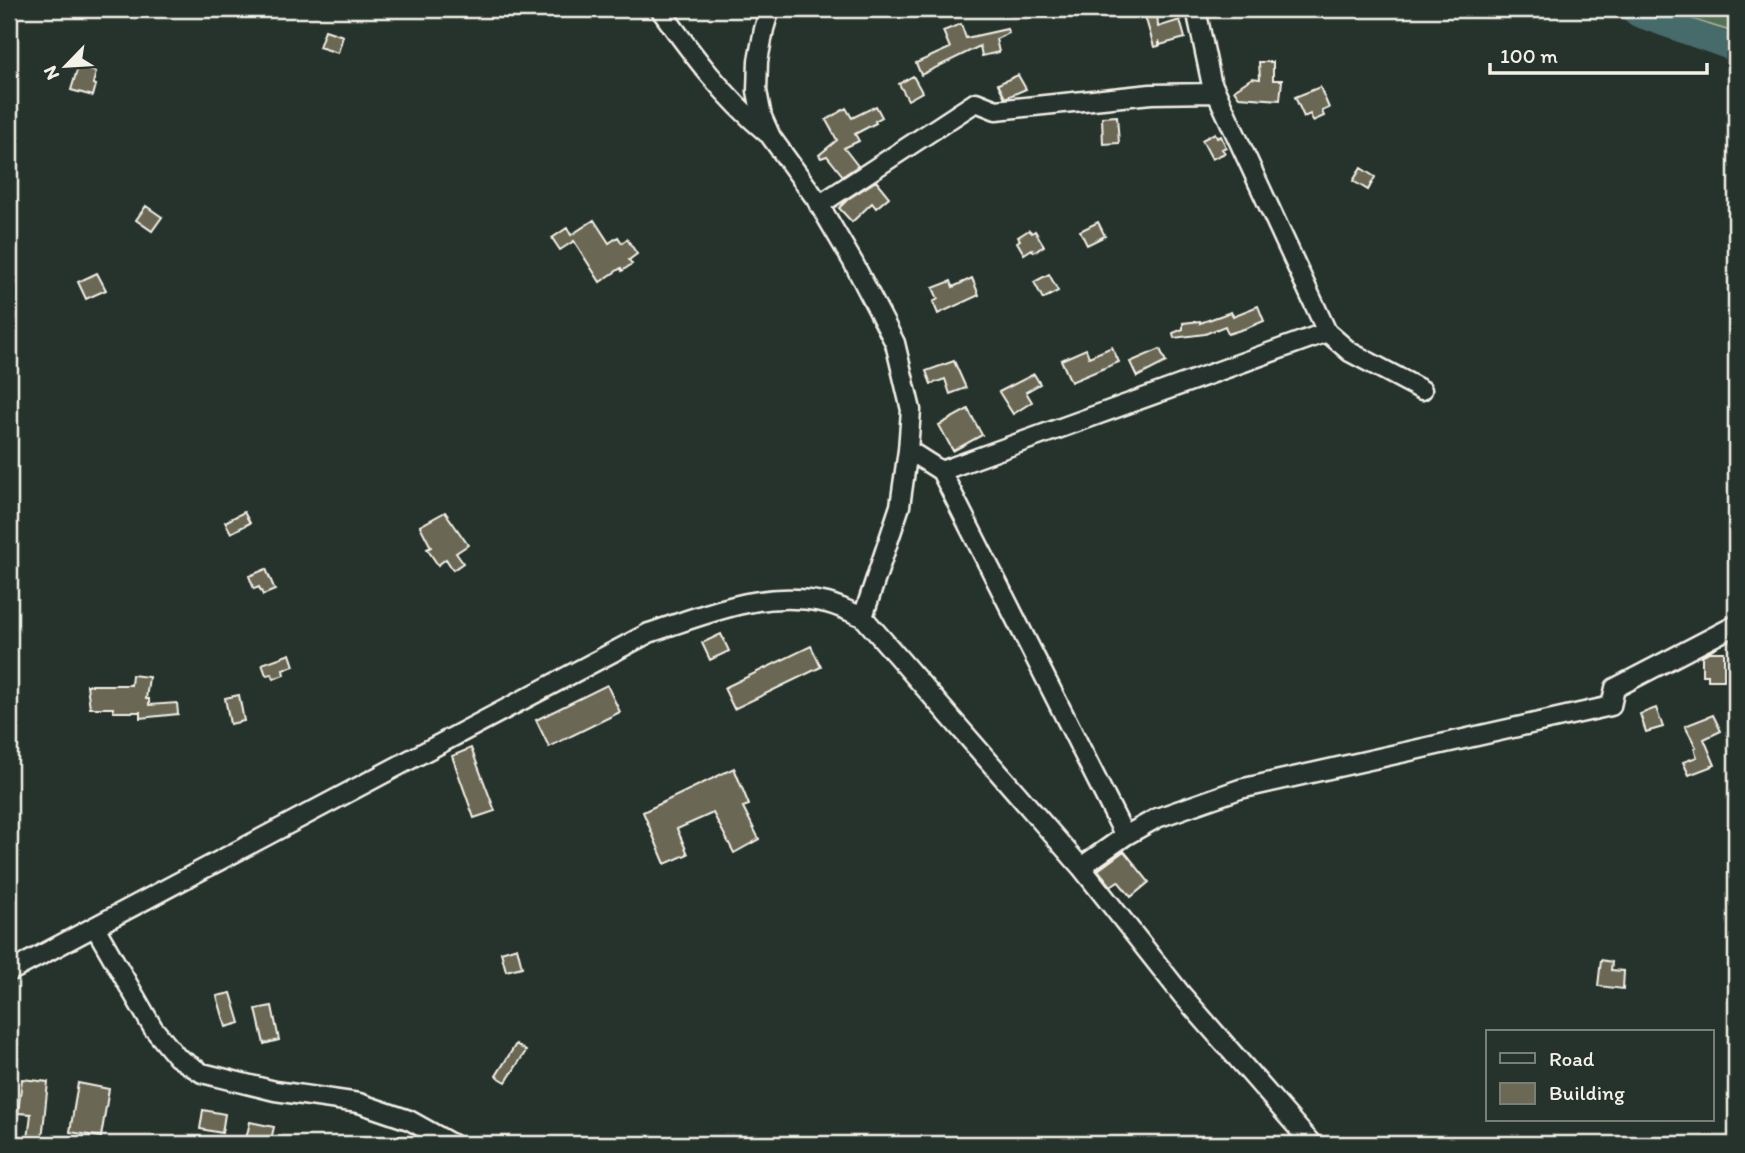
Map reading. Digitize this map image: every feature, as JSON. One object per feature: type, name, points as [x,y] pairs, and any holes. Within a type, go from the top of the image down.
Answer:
[{"type":"street","points":[[660,9],[701,65],[741,111],[771,137]]},
{"type":"street","points":[[770,9],[758,61],[757,91],[762,117],[771,137],[819,205],[853,262],[895,344],[911,411],[900,506],[863,617]]},
{"type":"street","points":[[1196,9],[1211,81],[1327,332],[1350,352],[1422,390]]},
{"type":"street","points":[[819,205],[976,102],[996,110],[1151,94],[1216,93]]},
{"type":"street","points":[[941,471],[1327,332]]},
{"type":"street","points":[[908,450],[941,471],[1125,836]]},
{"type":"street","points":[[9,972],[649,634],[734,605],[777,597],[825,602],[863,617],[1081,867],[1182,995],[1312,1144]]},
{"type":"street","points":[[1081,867],[1125,836],[1157,818],[1199,801],[1240,789],[1611,706],[1615,688],[1736,625]]},
{"type":"street","points":[[95,927],[153,1028],[177,1057],[202,1073],[275,1091],[359,1104],[409,1120],[452,1144]]},
{"type":"green space","points":[[1736,9],[1736,33],[1661,10]]},
{"type":"building","points":[[1143,9],[1157,9],[1158,27],[1180,20],[1185,38],[1160,45],[1159,40],[1159,46],[1154,47]]},
{"type":"building","points":[[961,24],[966,38],[1007,29],[1009,33],[996,39],[999,52],[982,56],[980,46],[921,75],[916,63],[950,48],[943,31]]},
{"type":"building","points":[[325,30],[343,36],[338,53],[319,47]]},
{"type":"building","points":[[1259,62],[1273,62],[1273,80],[1282,80],[1280,100],[1239,97],[1234,90],[1252,78],[1260,79]]},
{"type":"building","points":[[78,67],[96,72],[93,96],[71,90]]},
{"type":"building","points":[[1018,75],[1026,89],[1005,98],[998,84]]},
{"type":"building","points":[[913,76],[922,92],[908,100],[899,84]]},
{"type":"building","points":[[1320,87],[1329,108],[1322,111],[1324,116],[1313,121],[1310,114],[1304,117],[1295,97]]},
{"type":"building","points":[[876,106],[882,117],[855,134],[859,141],[844,148],[858,166],[843,176],[827,156],[821,158],[819,155],[837,140],[826,120],[846,108],[852,118]]},
{"type":"building","points":[[1117,116],[1119,143],[1103,144],[1102,117]]},
{"type":"building","points":[[1215,133],[1217,138],[1221,136],[1226,147],[1222,149],[1225,153],[1212,159],[1202,140]]},
{"type":"building","points":[[1361,168],[1375,177],[1368,190],[1353,181]]},
{"type":"building","points":[[876,181],[889,197],[876,208],[872,203],[852,222],[839,208]]},
{"type":"building","points":[[146,206],[162,217],[152,231],[136,220]]},
{"type":"building","points":[[594,220],[609,243],[618,237],[622,243],[627,239],[637,254],[629,260],[632,264],[600,282],[574,241],[560,250],[552,238],[567,228],[571,235]]},
{"type":"building","points":[[1098,222],[1105,236],[1087,245],[1080,231]]},
{"type":"building","points":[[1029,230],[1032,233],[1035,231],[1044,246],[1024,254],[1017,242],[1020,240],[1018,237]]},
{"type":"building","points":[[97,273],[106,290],[86,299],[78,282]]},
{"type":"building","points":[[1049,274],[1058,291],[1043,299],[1034,282]]},
{"type":"building","points":[[972,278],[979,295],[938,314],[933,302],[938,299],[933,288],[951,281],[953,287]]},
{"type":"building","points":[[1258,306],[1264,321],[1247,328],[1228,334],[1225,326],[1205,334],[1174,338],[1173,333],[1183,329],[1183,323],[1200,323],[1231,312],[1233,316]]},
{"type":"building","points":[[1112,347],[1119,362],[1071,382],[1061,360],[1086,349],[1089,357]]},
{"type":"building","points":[[1160,349],[1166,362],[1137,377],[1130,362]]},
{"type":"building","points":[[954,361],[966,388],[950,394],[945,379],[931,384],[926,371]]},
{"type":"building","points":[[1034,374],[1040,384],[1026,392],[1032,402],[1013,414],[999,392]]},
{"type":"building","points":[[968,409],[982,435],[953,451],[939,425]]},
{"type":"building","points":[[244,512],[250,523],[231,533],[225,522]]},
{"type":"building","points":[[445,512],[468,545],[456,553],[463,563],[453,570],[446,559],[438,565],[427,549],[431,547],[420,526]]},
{"type":"building","points":[[266,569],[275,590],[263,595],[259,587],[254,589],[249,576]]},
{"type":"building","points":[[721,634],[729,651],[710,660],[702,643]]},
{"type":"building","points":[[811,646],[821,667],[734,709],[724,688]]},
{"type":"building","points":[[1709,652],[1724,652],[1724,680],[1708,680],[1708,675],[1702,675],[1702,656]]},
{"type":"building","points":[[290,654],[294,666],[283,670],[284,675],[274,679],[272,674],[266,675],[262,664]]},
{"type":"building","points":[[132,675],[149,677],[146,699],[149,699],[149,705],[177,703],[178,714],[140,718],[140,712],[113,712],[113,708],[90,708],[87,685],[131,685]]},
{"type":"building","points":[[607,685],[620,712],[549,747],[536,720]]},
{"type":"building","points":[[239,695],[244,721],[230,724],[225,698]]},
{"type":"building","points":[[1656,708],[1663,727],[1646,732],[1640,714]]},
{"type":"building","points":[[1713,715],[1721,731],[1704,739],[1715,765],[1689,775],[1683,762],[1697,757],[1696,747],[1685,726]]},
{"type":"building","points":[[471,748],[495,811],[474,818],[452,756]]},
{"type":"building","points":[[734,768],[749,805],[743,807],[759,839],[734,853],[713,813],[677,829],[688,854],[665,864],[643,812]]},
{"type":"building","points":[[1124,851],[1149,882],[1131,897],[1118,881],[1111,886],[1098,870]]},
{"type":"building","points":[[517,947],[522,967],[506,971],[501,952]]},
{"type":"building","points":[[1601,960],[1612,962],[1611,970],[1624,971],[1623,989],[1598,986]]},
{"type":"building","points":[[231,993],[240,1023],[226,1027],[217,996]]},
{"type":"building","points":[[272,1006],[279,1040],[264,1044],[256,1009]]},
{"type":"building","points":[[516,1044],[526,1051],[506,1082],[496,1076]]},
{"type":"building","points":[[22,1079],[48,1082],[42,1140],[28,1139],[31,1114],[18,1113]]},
{"type":"building","points":[[78,1083],[109,1089],[101,1137],[70,1132]]},
{"type":"building","points":[[203,1110],[225,1114],[222,1133],[200,1129]]},
{"type":"building","points":[[250,1122],[274,1127],[270,1144],[246,1139]]},
{"type":"waterway","points":[[1632,9],[1638,14],[1736,49]]}]
